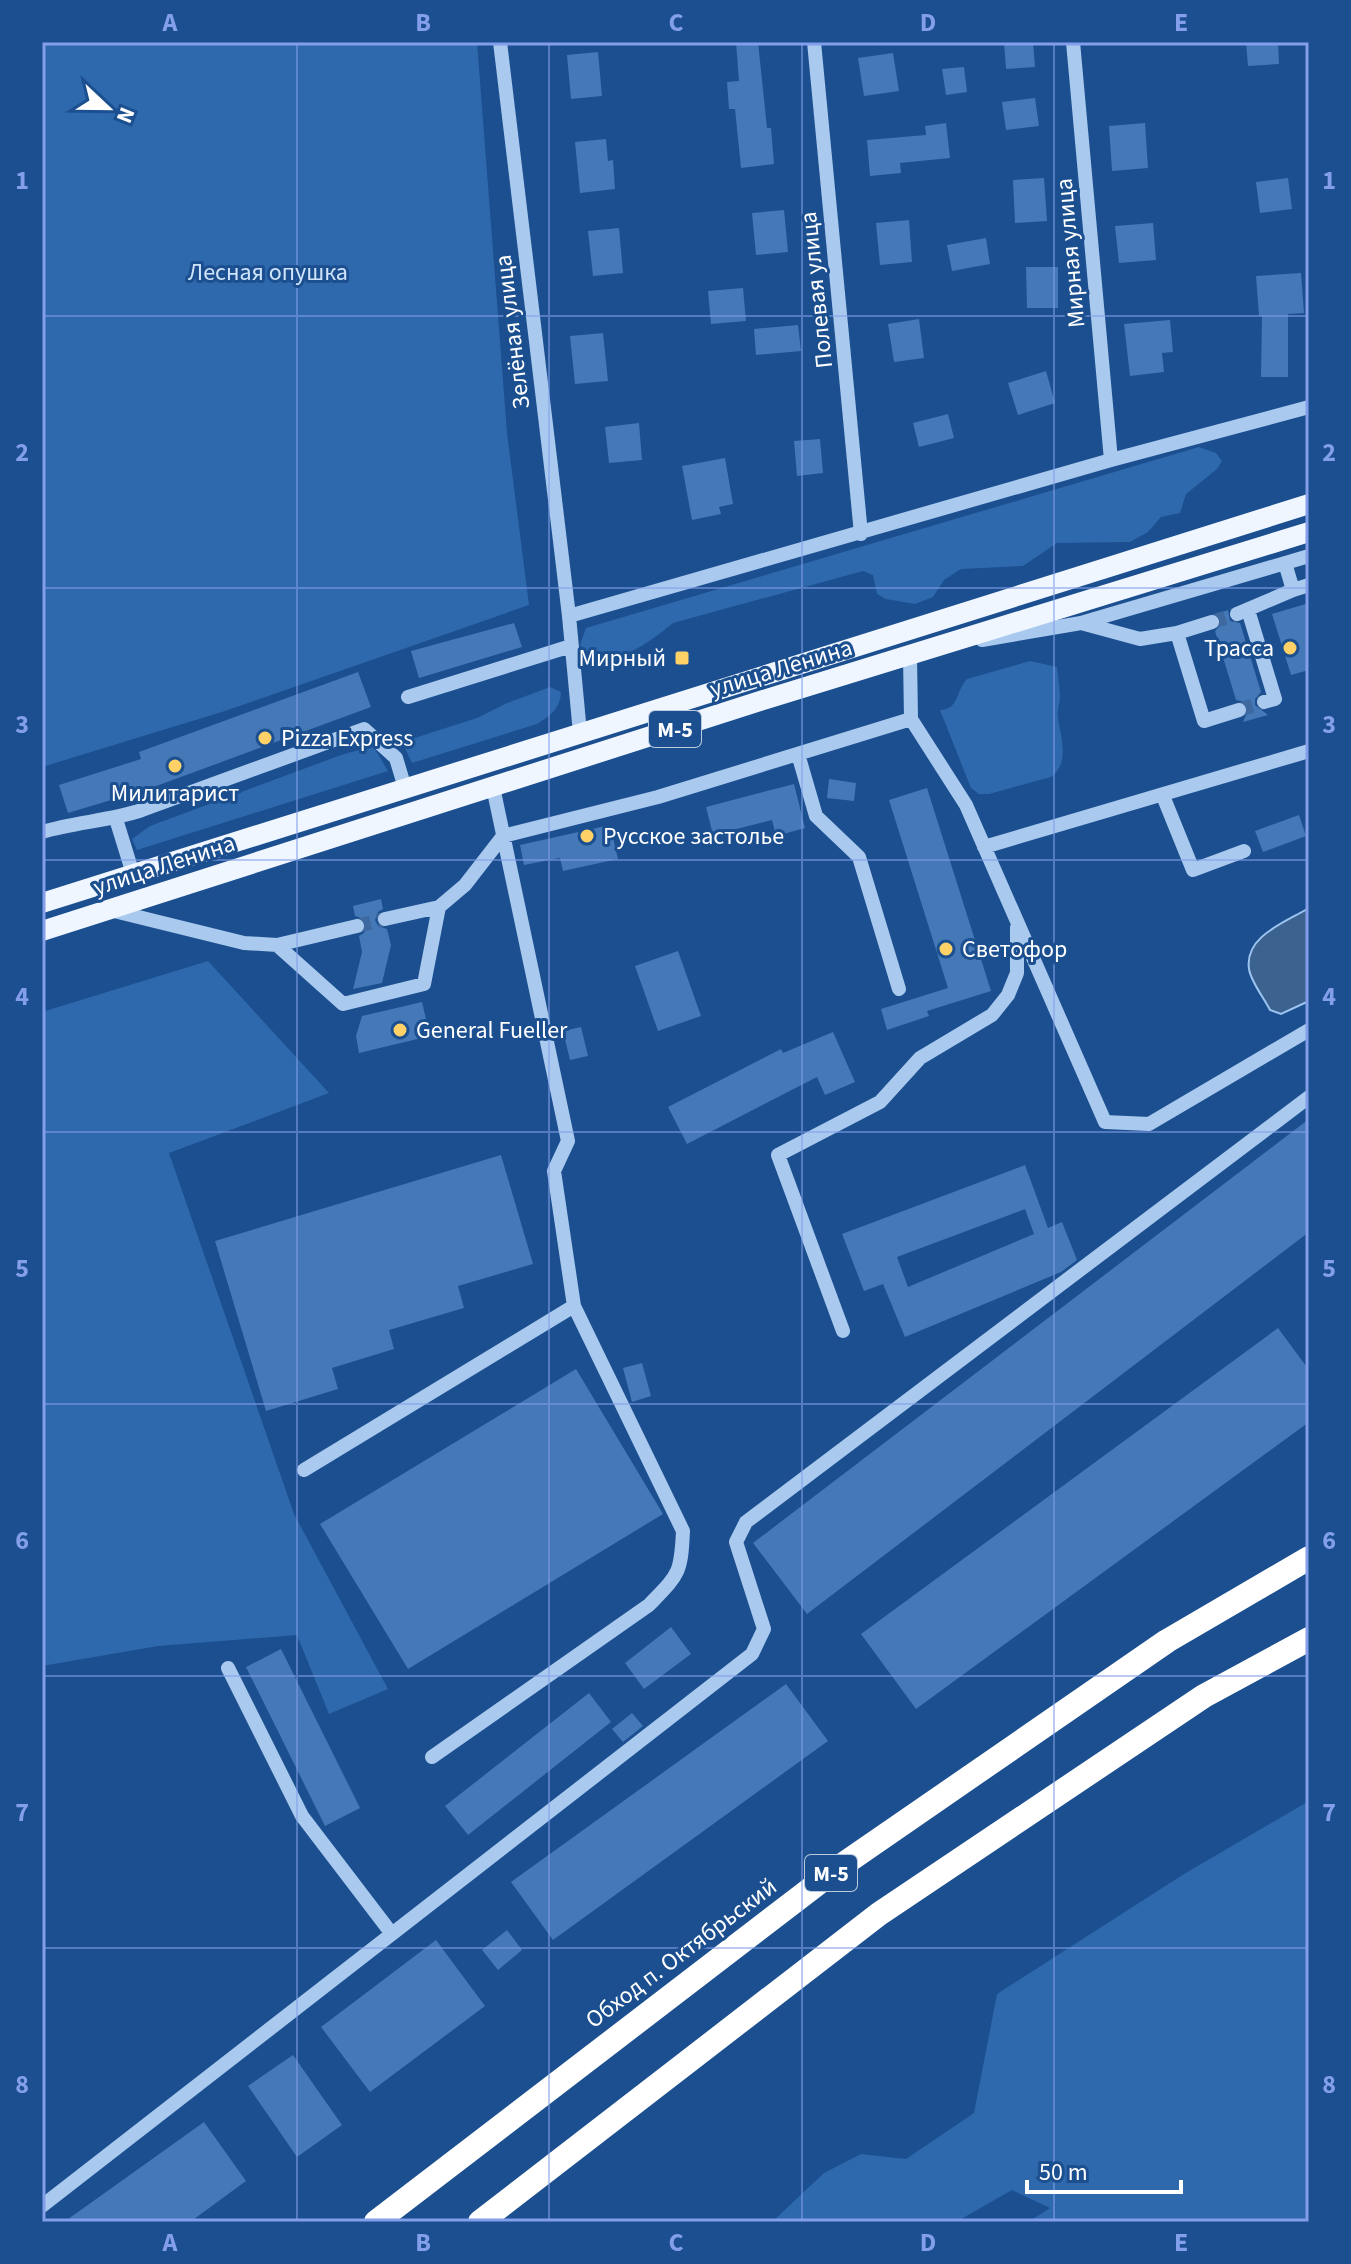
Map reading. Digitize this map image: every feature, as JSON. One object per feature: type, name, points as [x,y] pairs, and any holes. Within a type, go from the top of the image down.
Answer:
[{"type":"highway","name":"Обход п. Октябрьский","points":[[376,2222],[838,1868],[1167,1641],[1309,1558]]},
{"type":"highway","name":"М-5","points":[[480,2222],[879,1914],[1204,1696],[1309,1639]]},
{"type":"main road","name":"улица Ленина","points":[[42,903],[1309,504]]},
{"type":"main road","name":"улица Ленина","points":[[42,931],[1309,532]]},
{"type":"street","name":"Зелёная улица","points":[[500,42],[569,616],[580,733]]},
{"type":"street","name":"Полевая улица","points":[[814,42],[861,534]]},
{"type":"street","name":"Мирная улица","points":[[1073,42],[1111,460]]},
{"type":"street","points":[[569,616],[1111,460],[1309,407]]},
{"type":"street","points":[[1309,556],[1081,623],[918,653],[911,719],[966,805],[1105,1122],[1149,1124],[1309,1030]]},
{"type":"street","points":[[1285,563],[1293,590]]},
{"type":"street","points":[[1264,702],[1275,699],[1243,612],[1309,585]]},
{"type":"street","points":[[1081,623],[1140,639],[1177,633],[1212,622]]},
{"type":"street","points":[[1177,633],[1204,721],[1239,710]]},
{"type":"street","points":[[408,697],[571,646]]},
{"type":"street","points":[[385,919],[439,907],[465,885],[503,836],[658,797],[911,719]]},
{"type":"street","points":[[42,832],[68,824],[116,819],[364,729],[396,758],[405,788]]},
{"type":"street","points":[[984,847],[1309,751]]},
{"type":"street","points":[[798,754],[816,816],[859,857],[899,989]]},
{"type":"street","points":[[432,1757],[649,1605],[672,1581],[681,1566],[683,1531],[574,1306],[554,1171],[568,1141],[493,787]]},
{"type":"street","points":[[1163,796],[1193,870],[1244,851]]},
{"type":"street","points":[[116,819],[133,874]]},
{"type":"street","points":[[277,945],[343,1004],[424,984],[439,907]]},
{"type":"street","points":[[110,910],[244,943],[277,945],[357,926]]},
{"type":"street","points":[[843,1331],[778,1155],[880,1102],[920,1058],[992,1015],[1008,995],[1017,973],[1017,922]]},
{"type":"street","points":[[42,2206],[752,1654],[764,1629],[736,1542],[746,1522],[1309,1097]]},
{"type":"street","points":[[304,1470],[574,1306]]},
{"type":"street","points":[[228,1668],[302,1816],[392,1934]]},
{"type":"green space","name":"Лесная опушка","points":[[42,42],[477,42],[507,433],[529,605],[225,711],[42,767]]},
{"type":"green space","points":[[1199,447],[1216,453],[1222,461],[1217,469],[1186,494],[1180,513],[1161,517],[1148,532],[1130,542],[1057,543],[1023,566],[961,569],[944,580],[933,597],[915,604],[886,599],[877,594],[873,575],[863,571],[673,623],[628,653],[603,657],[580,645],[586,628]]},
{"type":"green space","points":[[1030,661],[1057,667],[1058,716],[1063,750],[1061,765],[1051,777],[979,794],[971,788],[940,710],[951,707],[967,679]]},
{"type":"green space","points":[[550,687],[561,692],[559,703],[537,724],[412,763],[402,742],[477,718]]},
{"type":"green space","points":[[373,746],[388,771],[137,850],[132,839],[150,826]]},
{"type":"green space","points":[[208,961],[329,1093],[169,1153],[294,1514],[388,1689],[329,1714],[297,1635],[158,1646],[42,1666],[42,1012]]},
{"type":"green space","points":[[1309,1801],[1309,2222],[1028,2222],[1050,2208],[1012,2190],[956,2222],[772,2222],[824,2173],[861,2154],[906,2159],[974,2113],[997,1994],[1184,1874]]},
{"type":"shaded area","points":[[1309,908],[1309,1001],[1281,1014],[1270,1010],[1255,985],[1250,974],[1249,957],[1268,931]]},
{"type":"building","points":[[736,42],[758,42],[774,164],[741,168],[735,109],[729,109],[727,82],[739,81]]},
{"type":"building","points":[[1004,42],[1033,42],[1035,67],[1006,69]]},
{"type":"building","points":[[1246,42],[1278,42],[1279,64],[1248,66]]},
{"type":"building","points":[[598,52],[602,96],[571,99],[567,55]]},
{"type":"building","points":[[893,53],[899,91],[864,96],[858,58]]},
{"type":"building","points":[[964,67],[967,92],[946,95],[942,69]]},
{"type":"building","points":[[1035,98],[1039,126],[1006,130],[1002,102]]},
{"type":"building","points":[[946,123],[950,158],[900,163],[901,173],[870,176],[867,140],[926,135],[925,126]]},
{"type":"building","points":[[1145,123],[1148,168],[1112,171],[1109,126]]},
{"type":"building","points":[[606,139],[608,161],[613,160],[615,189],[580,193],[575,142]]},
{"type":"building","points":[[1044,178],[1047,221],[1015,223],[1013,180]]},
{"type":"building","points":[[1288,178],[1292,209],[1260,213],[1256,182]]},
{"type":"building","points":[[784,210],[788,252],[756,255],[752,213]]},
{"type":"building","points":[[909,220],[912,262],[880,265],[876,223]]},
{"type":"building","points":[[1153,223],[1156,260],[1119,263],[1115,226]]},
{"type":"building","points":[[619,228],[623,273],[593,276],[588,231]]},
{"type":"building","points":[[986,238],[990,264],[952,271],[947,245]]},
{"type":"building","points":[[1026,267],[1058,267],[1058,308],[1027,308]]},
{"type":"building","points":[[1301,273],[1304,313],[1288,314],[1288,377],[1261,377],[1262,316],[1259,316],[1256,276]]},
{"type":"building","points":[[743,288],[746,321],[711,324],[708,291]]},
{"type":"building","points":[[919,319],[924,358],[894,362],[888,324]]},
{"type":"building","points":[[1170,320],[1173,352],[1162,353],[1164,372],[1130,376],[1124,324]]},
{"type":"building","points":[[798,325],[801,351],[756,355],[754,329]]},
{"type":"building","points":[[603,333],[608,381],[575,384],[570,336]]},
{"type":"building","points":[[1046,371],[1055,403],[1018,415],[1008,383]]},
{"type":"building","points":[[948,414],[954,438],[919,447],[913,423]]},
{"type":"building","points":[[639,423],[642,460],[609,463],[605,427]]},
{"type":"building","points":[[820,439],[823,473],[797,476],[794,441]]},
{"type":"building","points":[[725,458],[733,504],[719,507],[721,514],[692,520],[682,466]]},
{"type":"building","points":[[1309,603],[1309,670],[1291,675],[1272,614]]},
{"type":"building","points":[[1228,610],[1230,621],[1240,623],[1261,692],[1255,699],[1255,705],[1268,715],[1243,722],[1249,708],[1245,702],[1236,700],[1215,631],[1222,623],[1217,614]]},
{"type":"building","points":[[514,623],[522,647],[419,678],[411,651]]},
{"type":"building","points":[[358,672],[371,707],[151,788],[68,813],[59,785],[141,759],[139,752]]},
{"type":"building","points":[[829,779],[856,783],[854,801],[827,798]]},
{"type":"building","points":[[794,784],[805,828],[776,836],[772,820],[713,835],[706,807]]},
{"type":"building","points":[[927,788],[991,991],[927,1011],[929,1016],[887,1030],[881,1009],[948,988],[889,800]]},
{"type":"building","points":[[1299,815],[1306,836],[1263,852],[1255,831]]},
{"type":"building","points":[[610,825],[618,859],[563,871],[560,858],[524,865],[520,845]]},
{"type":"building","points":[[381,899],[383,909],[375,920],[378,926],[387,929],[391,945],[382,983],[353,989],[362,952],[359,936],[364,933],[367,924],[364,919],[355,916],[353,906]]},
{"type":"building","points":[[678,951],[701,1016],[658,1031],[635,966]]},
{"type":"building","points":[[422,1002],[430,1036],[359,1053],[356,1036],[362,1016]]},
{"type":"building","points":[[581,1027],[588,1056],[570,1060],[563,1031]]},
{"type":"building","points":[[833,1032],[855,1082],[825,1095],[817,1077],[687,1144],[668,1107],[781,1049],[783,1053]]},
{"type":"building","points":[[1309,1119],[1309,1232],[807,1614],[753,1543]]},
{"type":"building","points":[[501,1155],[533,1264],[458,1286],[464,1308],[389,1330],[394,1349],[332,1368],[338,1389],[266,1411],[215,1241]]},
{"type":"building","points":[[1025,1165],[1048,1228],[1062,1222],[1077,1260],[1061,1272],[905,1337],[883,1284],[864,1291],[842,1234]],"holes":[[[1025,1209],[1034,1234],[908,1287],[897,1257]]]},
{"type":"building","points":[[1278,1328],[1309,1370],[1309,1422],[916,1709],[861,1634]]},
{"type":"building","points":[[642,1363],[651,1396],[632,1402],[623,1368]]},
{"type":"building","points":[[576,1369],[663,1514],[408,1669],[320,1524]]},
{"type":"building","points":[[671,1627],[691,1654],[644,1689],[625,1663]]},
{"type":"building","points":[[281,1649],[360,1808],[325,1826],[246,1667]]},
{"type":"building","points":[[786,1684],[828,1741],[553,1940],[511,1882]]},
{"type":"building","points":[[589,1693],[611,1722],[468,1835],[445,1806]]},
{"type":"building","points":[[632,1713],[643,1726],[623,1742],[612,1729]]},
{"type":"building","points":[[507,1930],[522,1950],[498,1970],[482,1950]]},
{"type":"building","points":[[436,1940],[485,2006],[370,2092],[321,2027]]},
{"type":"building","points":[[293,2055],[342,2125],[297,2157],[248,2086]]},
{"type":"building","points":[[204,2122],[246,2181],[190,2222],[64,2222]]},
{"type":"tunnel","points":[[1212,622],[1237,614]]},
{"type":"tunnel","points":[[1239,710],[1264,702]]},
{"type":"tunnel","points":[[357,926],[385,919]]},
{"type":"place","name":"Трасса","points":[[1290,648]]},
{"type":"place","name":"Мирный","points":[[682,658]]},
{"type":"place","name":"Pizza Express","points":[[265,738]]},
{"type":"place","name":"Милитарист","points":[[175,766]]},
{"type":"place","name":"Русское застолье","points":[[587,836]]},
{"type":"place","name":"Светофор","points":[[946,949]]},
{"type":"place","name":"General Fueller","points":[[400,1030]]}]
